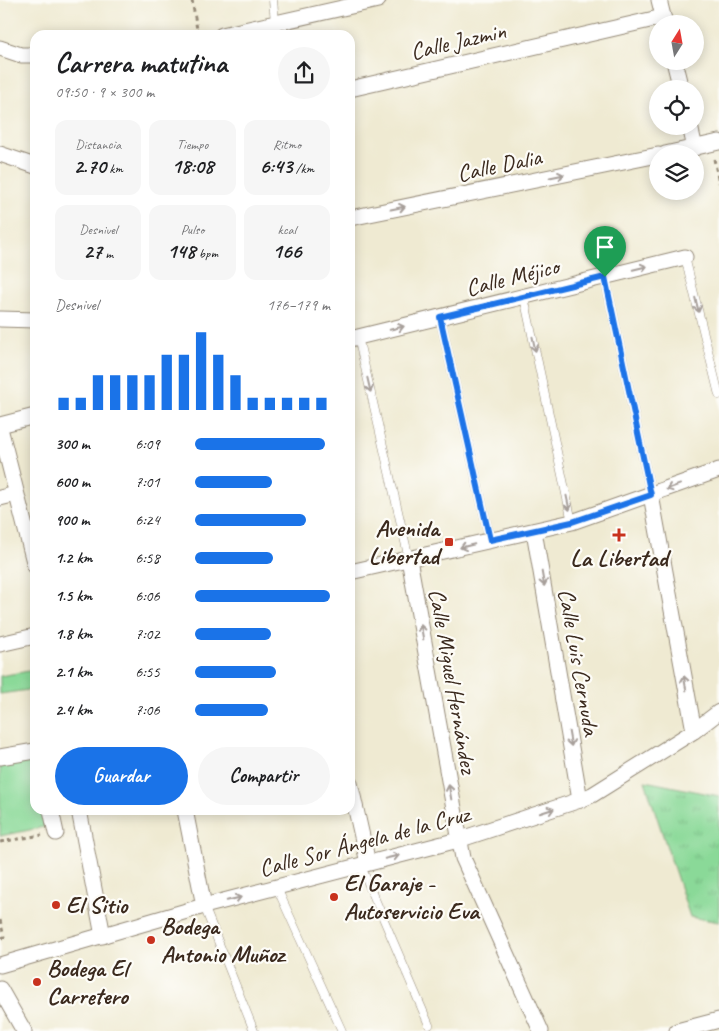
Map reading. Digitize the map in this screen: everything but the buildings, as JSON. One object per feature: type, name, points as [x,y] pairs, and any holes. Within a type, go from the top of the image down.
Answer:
[{"type":"street","points":[[242,30],[337,5],[378,0]]},
{"type":"street","points":[[659,0],[663,15]]},
{"type":"street","name":"Calle Jazmin","points":[[355,88],[649,24]]},
{"type":"street","points":[[0,48],[21,55],[30,55]]},
{"type":"street","points":[[0,154],[30,164]]},
{"type":"street","name":"Calle Dalia","points":[[355,217],[649,157]]},
{"type":"street","name":"Calle Méjico","points":[[355,338],[685,257]]},
{"type":"street","points":[[0,319],[30,320]]},
{"type":"street","points":[[30,417],[0,426],[30,547]]},
{"type":"street","points":[[355,571],[572,522],[719,470]]},
{"type":"street","points":[[0,498],[16,494]]},
{"type":"street","points":[[651,495],[694,731]]},
{"type":"street","name":"Calle Luis Cernuda","points":[[534,531],[580,800]]},
{"type":"street","name":"Calle Miguel Hernández","points":[[409,559],[458,840],[470,877],[505,949],[541,1031]]},
{"type":"street","points":[[0,644],[30,637]]},
{"type":"street","name":"Calle Sor Ángela de la Cruz","points":[[0,965],[204,906],[458,840],[580,800],[592,795],[694,731],[719,712]]},
{"type":"street","points":[[0,757],[30,752]]},
{"type":"street","points":[[355,811],[364,864]]},
{"type":"street","points":[[52,815],[56,833]]},
{"type":"street","points":[[80,815],[103,936]]},
{"type":"street","points":[[186,815],[204,906]]},
{"type":"street","points":[[0,988],[24,1031]]},
{"type":"street","points":[[677,1031],[719,1020]]},
{"type":"lane","points":[[273,0],[275,22]]},
{"type":"lane","points":[[685,257],[719,395]]},
{"type":"lane","points":[[605,277],[651,495]]},
{"type":"lane","points":[[524,297],[572,522]]},
{"type":"lane","points":[[440,317],[490,540]]},
{"type":"lane","points":[[355,342],[409,559]]},
{"type":"lane","points":[[364,864],[429,1025]]},
{"type":"lane","points":[[277,888],[342,1031]]},
{"type":"lane","points":[[204,906],[254,1031]]},
{"type":"path","points":[[192,0],[197,30]]},
{"type":"path","points":[[715,143],[719,183]]},
{"type":"path","points":[[0,842],[56,833]]},
{"type":"path","points":[[0,920],[4,938],[0,938]]},
{"type":"green space","points":[[30,671],[30,690],[0,694],[0,676]]},
{"type":"green space","points":[[30,756],[30,815],[47,815],[49,826],[0,836],[0,761]]},
{"type":"green space","points":[[645,781],[719,796],[719,922],[690,917]]},
{"type":"place","name":"La Libertad","points":[[619,535]]},
{"type":"place","name":"Avenida Libertad","points":[[449,542]]},
{"type":"place","name":"El Garaje - Autoservicio Eva","points":[[334,897]]},
{"type":"place","name":"El Sitio","points":[[56,905]]},
{"type":"place","name":"Bodega Antonio Muñoz","points":[[151,940]]},
{"type":"place","name":"Bodega El Carretero","points":[[37,982]]},
{"type":"route","points":[[605,277],[651,495],[572,522],[490,540],[440,317],[605,277]]}]
